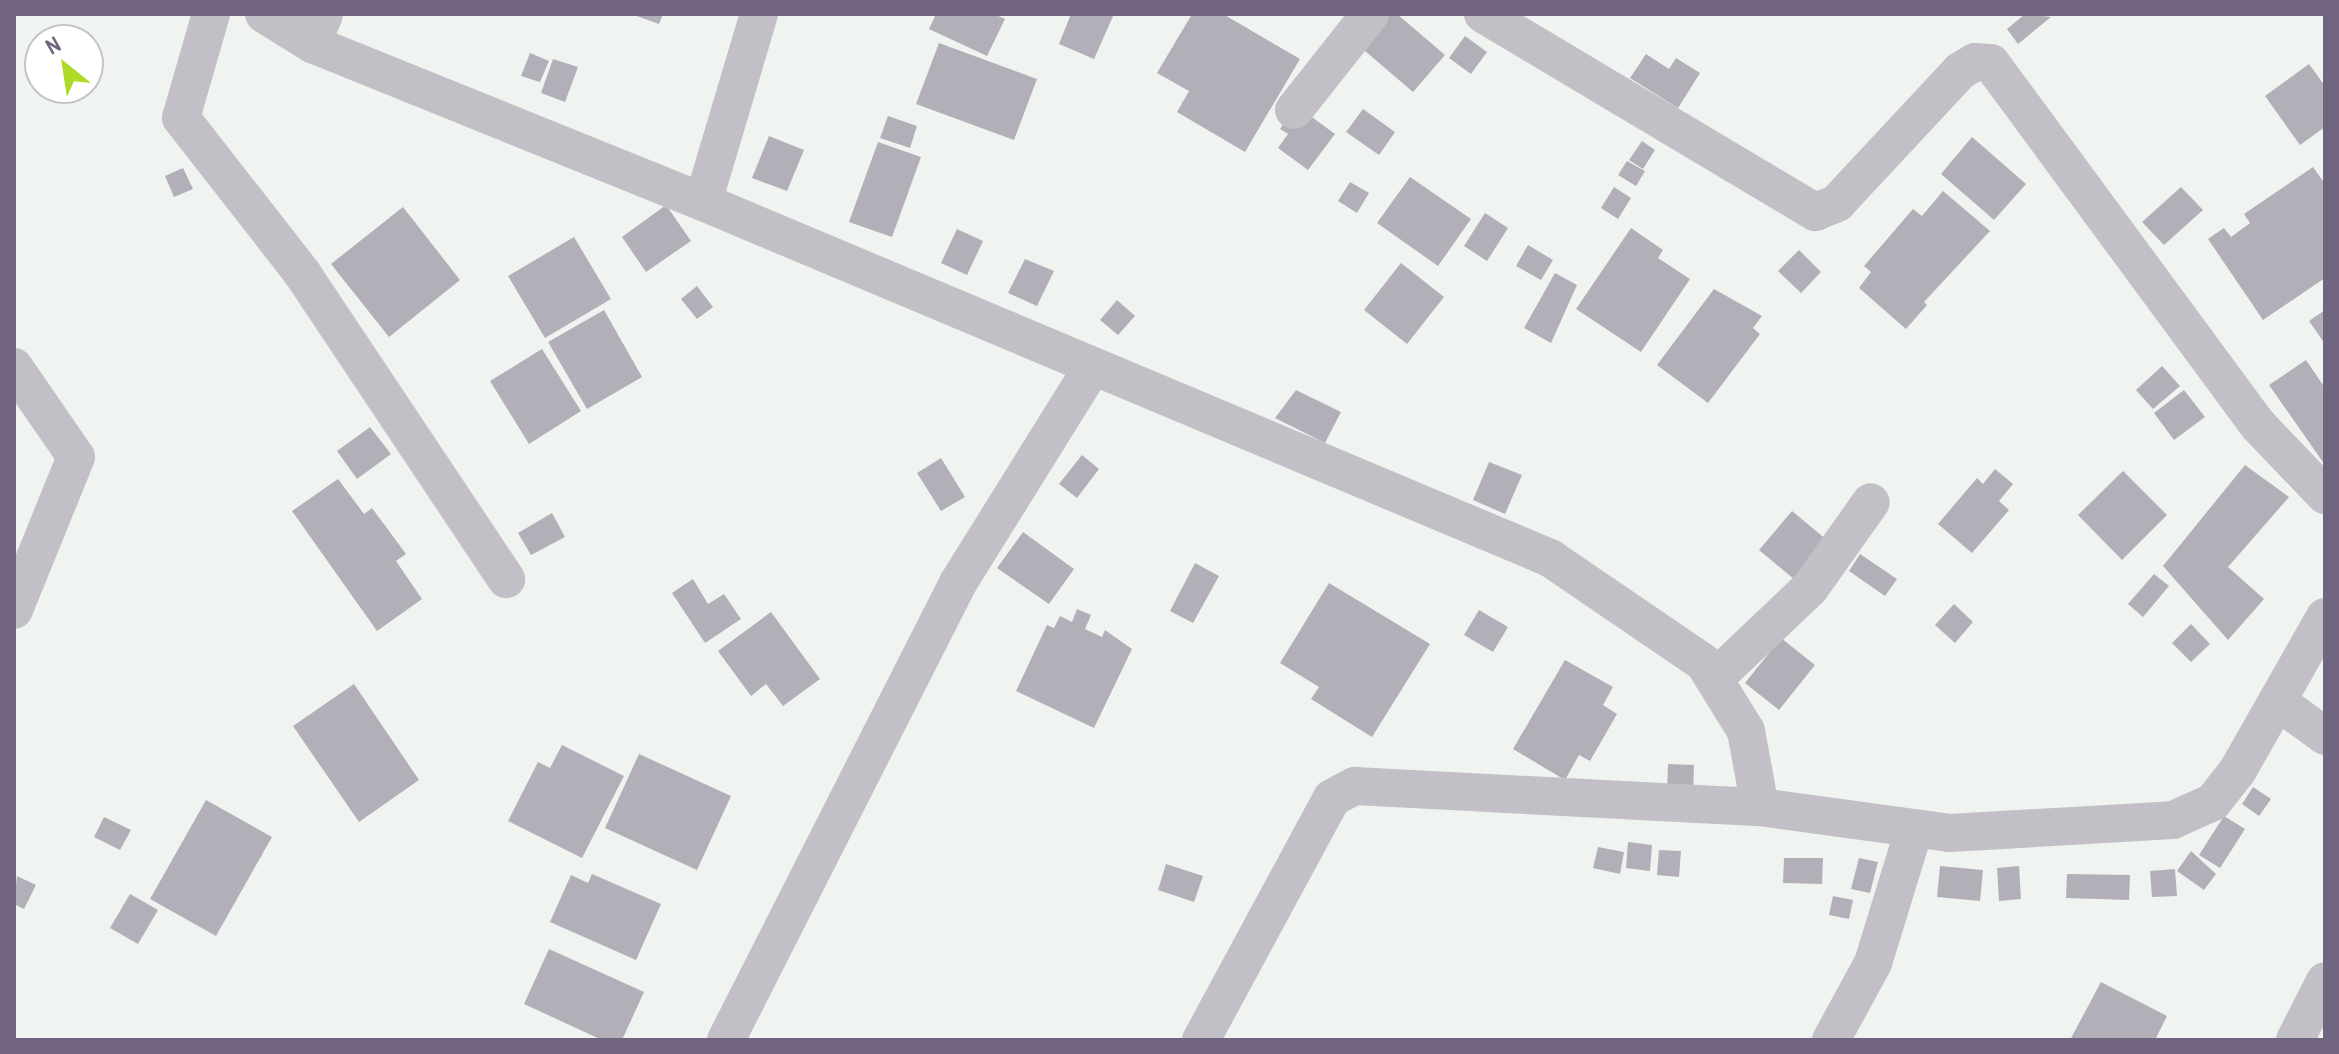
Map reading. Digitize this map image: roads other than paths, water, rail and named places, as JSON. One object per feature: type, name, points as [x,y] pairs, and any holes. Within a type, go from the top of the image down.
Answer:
[{"type":"street","points":[[211,14],[181,118],[302,273],[506,579]]},
{"type":"street","points":[[264,14],[318,29],[703,202],[1550,558],[1704,663],[1746,731],[1760,807]]},
{"type":"street","points":[[703,202],[759,14]]},
{"type":"street","points":[[1294,110],[1370,14]]},
{"type":"street","points":[[1483,14],[1815,212],[1837,203],[1960,71],[1975,62],[1991,63],[2258,425],[2325,495]]},
{"type":"street","points":[[14,367],[76,457],[14,610]]},
{"type":"street","points":[[726,1040],[958,583],[1092,368]]},
{"type":"street","points":[[1714,679],[1810,588],[1871,502]]},
{"type":"street","points":[[1201,1040],[1332,798],[1355,786],[1760,807],[1949,833],[2173,820],[2213,802],[2277,701],[2325,617]]},
{"type":"street","points":[[2277,701],[2325,736]]},
{"type":"street","points":[[1831,1040],[1873,963],[1914,830]]},
{"type":"street","points":[[2295,1040],[2325,981]]}]
